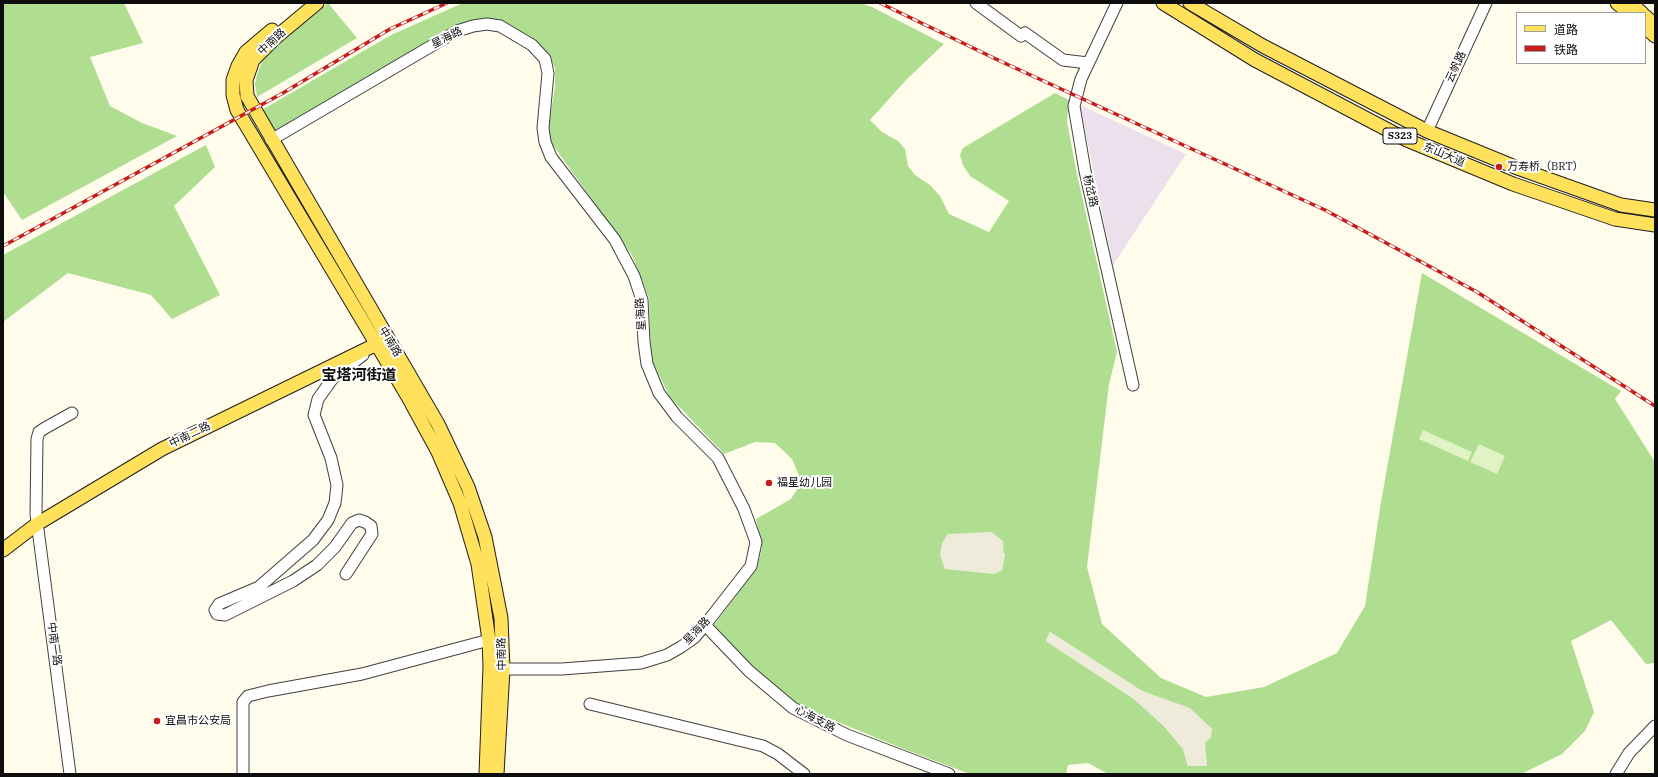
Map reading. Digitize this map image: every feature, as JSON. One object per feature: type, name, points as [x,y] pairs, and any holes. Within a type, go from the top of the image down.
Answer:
[{"type":"main road","name":"中南路","points":[[304,3],[246,52],[238,66],[233,80],[233,95],[237,110],[248,130],[380,338],[438,424],[460,467],[471,494],[485,537],[501,618],[503,669],[498,774]]},
{"type":"main road","name":"中南路","points":[[318,3],[260,51],[248,71],[246,96],[380,338],[438,452],[460,503],[478,564],[489,640],[490,666],[486,774]]},
{"type":"main road","name":"东山大道","points":[[1163,3],[1255,60],[1407,140],[1513,184],[1608,217],[1655,225]]},
{"type":"main road","name":"东山大道","points":[[1190,3],[1263,46],[1426,131],[1520,169],[1621,205],[1655,210]]},
{"type":"main road","points":[[1617,3],[1627,12]]},
{"type":"main road","points":[[1630,3],[1641,12]]},
{"type":"main road","points":[[1646,17],[1655,24]]},
{"type":"main road","points":[[1646,28],[1655,36]]},
{"type":"main road","name":"中南二路","points":[[3,539],[156,442],[380,338]]},
{"type":"main road","name":"中南二路","points":[[3,550],[36,519]]},
{"type":"street","points":[[976,3],[1021,36],[1025,32],[1063,60],[1088,63]]},
{"type":"street","name":"杨岔路","points":[[1117,3],[1081,79],[1074,106],[1085,171],[1133,385]]},
{"type":"street","name":"云帆路","points":[[1426,131],[1486,3]]},
{"type":"street","name":"星海路","points":[[271,140],[457,31],[486,24],[500,26],[532,45],[545,59],[548,73],[543,128],[545,142],[551,157],[615,240],[634,276],[642,300],[644,342],[647,364],[659,393],[678,417],[718,458],[744,508],[756,542],[751,566],[694,638],[681,647],[667,655],[641,663],[562,669],[503,669]]},
{"type":"street","points":[[346,574],[372,534],[371,526],[359,520],[352,523],[335,546],[317,565],[293,581],[225,614],[218,614],[215,610],[219,604],[259,587],[313,540],[328,520],[335,502],[337,485],[331,458],[314,415],[318,399],[333,378],[380,338]]},
{"type":"street","name":"中南一路","points":[[70,774],[36,519],[36,439],[40,432],[45,428],[72,413]]},
{"type":"street","name":"心海支路","points":[[705,625],[749,671],[793,708],[848,736],[949,774]]},
{"type":"street","points":[[243,774],[243,702],[248,696],[291,686],[362,674],[489,640]]},
{"type":"street","points":[[590,704],[763,746],[778,754],[804,774]]},
{"type":"street","points":[[1616,774],[1629,753],[1655,726]]},
{"type":"shaded area","points":[[1080,105],[1186,154],[1113,265]]},
{"type":"shaded area","points":[[991,532],[1003,541],[1004,561],[1002,570],[994,574],[945,569],[940,555],[942,543],[948,534]]},
{"type":"shaded area","points":[[1050,632],[1142,691],[1190,708],[1212,729],[1211,737],[1205,743],[1207,766],[1188,766],[1183,749],[1164,726],[1134,699],[1046,641]]},
{"type":"green space","points":[[3,3],[124,3],[143,43],[90,57],[110,106],[142,123],[177,136],[22,220],[3,192]]},
{"type":"green space","points":[[328,3],[357,38],[257,97],[255,84],[261,64],[266,55]]},
{"type":"green space","points":[[463,3],[860,3],[872,7],[944,44],[907,79],[870,120],[882,132],[898,141],[905,149],[908,166],[915,175],[930,185],[940,196],[949,214],[989,232],[1009,201],[970,176],[963,165],[960,155],[963,148],[1055,93],[1069,100],[1067,122],[1077,174],[1117,352],[1109,384],[1087,567],[1102,624],[1161,678],[1206,697],[1264,687],[1337,653],[1365,606],[1381,502],[1422,273],[1621,391],[1615,399],[1655,462],[1655,663],[1646,664],[1611,620],[1571,641],[1594,712],[1585,731],[1562,754],[1521,774],[1108,774],[1088,763],[1068,765],[1066,774],[970,774],[901,748],[797,705],[753,668],[714,625],[757,568],[762,548],[756,519],[791,499],[798,488],[800,478],[792,459],[775,443],[755,442],[724,454],[670,397],[651,359],[649,298],[632,255],[552,144],[548,130],[555,87],[555,68],[549,56],[537,42],[509,25],[493,19],[482,19],[464,23],[275,136],[260,111],[391,35]],"holes":[[[1005,553],[1002,570],[955,570]],[[1050,632],[1142,691],[1158,697],[1212,729],[1205,742],[1188,766],[1183,749],[1164,726],[1134,699],[1046,641]]]},
{"type":"green space","points":[[206,145],[215,167],[174,206],[220,295],[172,319],[151,295],[68,273],[3,322],[3,255]]},
{"type":"green space","points":[[1423,430],[1472,452],[1468,461],[1419,439]]},
{"type":"green space","points":[[1479,444],[1505,456],[1497,474],[1470,462]]},
{"type":"railway","points":[[3,246],[283,93],[390,29],[447,3]]},
{"type":"railway","points":[[880,3],[1000,61],[1325,210],[1477,292],[1655,406]]},
{"type":"place","name":"万寿桥（BRT）","points":[[1499,167]]},
{"type":"place","name":"福星幼儿园","points":[[769,483]]},
{"type":"place","name":"宜昌市公安局","points":[[157,721]]},
{"type":"district","name":"宝塔河街道","points":[[359,376]]}]
